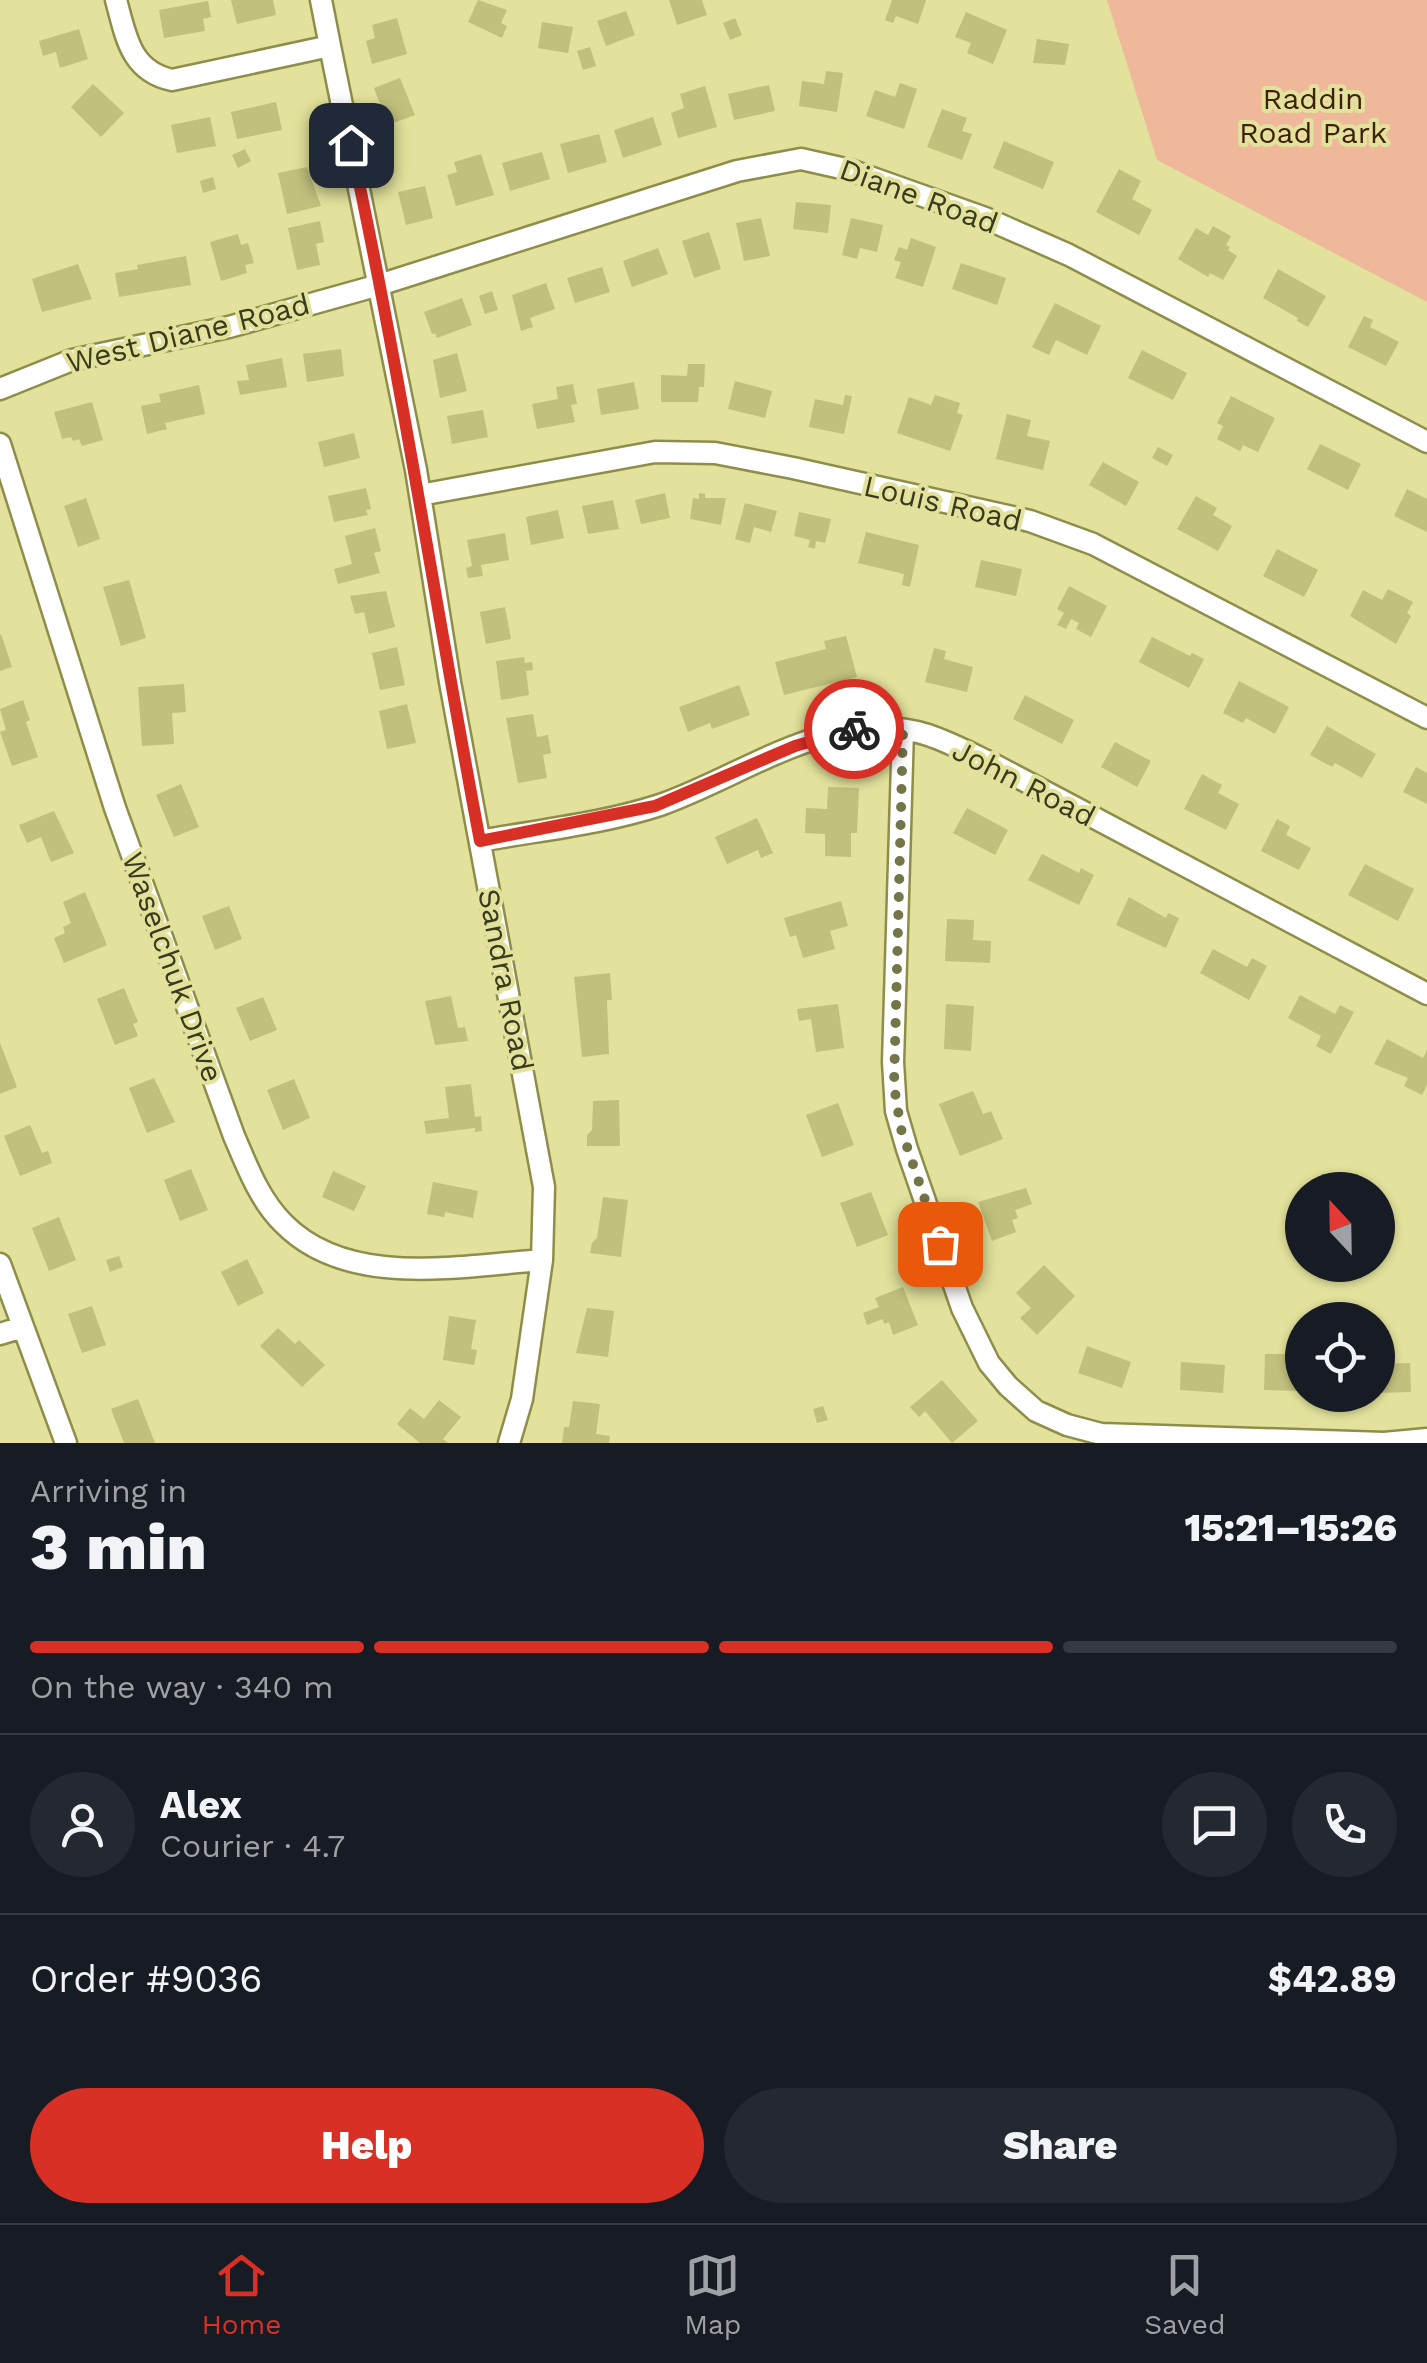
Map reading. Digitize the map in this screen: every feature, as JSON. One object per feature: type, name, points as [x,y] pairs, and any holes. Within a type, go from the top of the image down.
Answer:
[{"type":"street","points":[[116,0],[127,44],[135,59],[157,77],[172,80],[330,46]]},
{"type":"street","name":"Sandra Road","points":[[321,0],[420,496],[450,682],[544,1187],[542,1260],[522,1399],[509,1443]]},
{"type":"street","name":"Diane Road","points":[[379,285],[737,172],[801,159],[821,162],[985,218],[1069,256],[1427,442]]},
{"type":"street","name":"West Diane Road","points":[[0,389],[72,360],[230,326],[379,285]]},
{"type":"street","name":"Waselchuk Drive","points":[[0,444],[115,808],[234,1136],[268,1205],[302,1239],[346,1260],[426,1268],[542,1260]]},
{"type":"street","name":"Louis Road","points":[[420,496],[655,452],[701,451],[777,464],[1030,521],[1093,544],[1427,718]]},
{"type":"street","name":"John Road","points":[[480,841],[655,806],[795,746],[848,730],[903,730],[937,738],[990,763],[1427,994]]},
{"type":"street","points":[[903,730],[893,1062],[896,1112],[962,1308],[989,1363],[1036,1410],[1102,1434],[1384,1442],[1427,1439]]},
{"type":"street","points":[[0,1264],[66,1443]]},
{"type":"street","points":[[0,1334],[23,1327]]},
{"type":"green space","name":"Raddin Road Park","points":[[1107,0],[1427,0],[1427,302],[1157,160]]},
{"type":"building","points":[[231,0],[273,0],[276,15],[237,24]]},
{"type":"building","points":[[478,0],[507,10],[501,23],[507,26],[502,38],[468,22]]},
{"type":"building","points":[[669,0],[702,0],[707,15],[677,25]]},
{"type":"building","points":[[892,0],[926,0],[918,24],[896,16],[893,23],[885,20]]},
{"type":"building","points":[[208,1],[211,17],[203,19],[205,31],[164,38],[159,10]]},
{"type":"building","points":[[626,11],[635,35],[606,46],[597,21]]},
{"type":"building","points":[[966,12],[1007,30],[993,64],[967,53],[971,43],[955,37]]},
{"type":"building","points":[[397,18],[407,54],[372,64],[366,41],[375,38],[372,25]]},
{"type":"building","points":[[735,18],[742,35],[730,40],[723,23]]},
{"type":"building","points":[[542,22],[573,27],[568,53],[538,48]]},
{"type":"building","points":[[79,29],[88,59],[60,68],[56,52],[43,56],[39,41]]},
{"type":"building","points":[[1037,39],[1069,44],[1065,65],[1033,63]]},
{"type":"building","points":[[590,47],[596,66],[583,70],[577,51]]},
{"type":"building","points":[[826,71],[843,73],[837,112],[799,106],[802,81],[824,84]]},
{"type":"building","points":[[400,78],[415,115],[388,125],[374,88]]},
{"type":"building","points":[[900,83],[917,89],[904,129],[866,116],[875,90],[895,97]]},
{"type":"building","points":[[93,84],[124,113],[101,137],[71,107]]},
{"type":"building","points":[[769,85],[775,111],[734,120],[728,94]]},
{"type":"building","points":[[705,86],[717,127],[678,138],[671,113],[684,108],[680,94]]},
{"type":"building","points":[[276,102],[282,130],[237,139],[231,112]]},
{"type":"building","points":[[942,109],[967,118],[962,131],[972,134],[962,160],[927,147]]},
{"type":"building","points":[[210,117],[216,146],[177,153],[171,125]]},
{"type":"building","points":[[653,117],[662,145],[623,158],[614,130]]},
{"type":"building","points":[[599,134],[607,162],[568,173],[560,144]]},
{"type":"building","points":[[1004,141],[1054,162],[1043,189],[993,168]]},
{"type":"building","points":[[245,149],[251,161],[238,168],[232,155]]},
{"type":"building","points":[[542,152],[550,179],[510,191],[502,163]]},
{"type":"building","points":[[481,154],[494,195],[456,206],[447,175],[457,172],[454,162]]},
{"type":"building","points":[[307,167],[321,206],[287,214],[278,173]]},
{"type":"building","points":[[1119,169],[1141,181],[1132,199],[1152,210],[1139,235],[1096,212]]},
{"type":"building","points":[[213,177],[216,189],[203,193],[200,181]]},
{"type":"building","points":[[425,186],[433,218],[406,225],[398,192]]},
{"type":"building","points":[[796,202],[831,205],[828,233],[793,229]]},
{"type":"building","points":[[761,218],[770,256],[744,261],[736,223]]},
{"type":"building","points":[[851,218],[883,225],[877,252],[860,248],[857,259],[842,255]]},
{"type":"building","points":[[320,221],[324,242],[316,244],[320,265],[297,270],[288,228]]},
{"type":"building","points":[[1213,226],[1231,236],[1226,245],[1237,256],[1223,280],[1210,273],[1208,277],[1178,259],[1196,228],[1208,235]]},
{"type":"building","points":[[709,232],[721,269],[694,278],[682,241]]},
{"type":"building","points":[[238,234],[241,245],[248,243],[254,263],[245,265],[247,273],[221,281],[210,242]]},
{"type":"building","points":[[911,238],[936,247],[923,287],[895,278],[901,262],[894,260],[899,247],[907,250]]},
{"type":"building","points":[[658,248],[668,274],[632,287],[623,261]]},
{"type":"building","points":[[186,256],[191,285],[119,297],[115,273]]},
{"type":"building","points":[[961,263],[1006,278],[997,305],[952,289]]},
{"type":"building","points":[[78,264],[92,299],[42,312],[32,279]]},
{"type":"building","points":[[602,267],[610,292],[575,303],[567,278]]},
{"type":"building","points":[[1278,269],[1326,296],[1308,327],[1263,298]]},
{"type":"building","points":[[546,283],[555,309],[530,318],[533,327],[521,331],[512,295]]},
{"type":"building","points":[[492,291],[498,310],[485,314],[479,296]]},
{"type":"building","points":[[462,298],[472,325],[437,338],[424,312]]},
{"type":"building","points":[[1055,303],[1101,326],[1087,355],[1056,340],[1049,355],[1032,347]]},
{"type":"building","points":[[1364,316],[1373,320],[1370,327],[1399,342],[1386,366],[1348,347]]},
{"type":"building","points":[[341,349],[344,376],[307,382],[303,354]]},
{"type":"building","points":[[1142,350],[1187,373],[1173,400],[1128,378]]},
{"type":"building","points":[[457,353],[467,391],[440,398],[433,360]]},
{"type":"building","points":[[282,358],[287,387],[240,395],[237,381],[249,380],[246,365]]},
{"type":"building","points":[[688,364],[705,364],[704,387],[699,387],[698,402],[661,402],[661,375],[687,376]]},
{"type":"building","points":[[735,381],[772,391],[765,418],[728,409]]},
{"type":"building","points":[[634,382],[639,409],[601,415],[597,389]]},
{"type":"building","points":[[573,384],[577,404],[571,405],[575,422],[537,429],[532,404],[558,399],[556,387]]},
{"type":"building","points":[[199,385],[205,414],[165,423],[167,429],[147,434],[141,406],[161,402],[159,394]]},
{"type":"building","points":[[845,395],[852,396],[844,434],[809,427],[815,399],[843,405]]},
{"type":"building","points":[[935,395],[960,403],[957,413],[963,415],[950,451],[897,433],[909,397],[931,405]]},
{"type":"building","points":[[1231,396],[1275,418],[1258,452],[1243,445],[1240,451],[1217,439],[1223,426],[1217,423]]},
{"type":"building","points":[[92,402],[103,440],[82,446],[79,439],[62,439],[54,412]]},
{"type":"building","points":[[483,410],[488,437],[452,444],[447,416]]},
{"type":"building","points":[[1007,414],[1031,420],[1027,436],[1050,441],[1043,470],[996,459]]},
{"type":"building","points":[[354,433],[360,458],[324,467],[318,442]]},
{"type":"building","points":[[1320,444],[1361,464],[1348,490],[1307,469]]},
{"type":"building","points":[[1158,447],[1173,455],[1167,466],[1152,458]]},
{"type":"building","points":[[1103,462],[1139,482],[1126,506],[1089,485]]},
{"type":"building","points":[[366,488],[371,509],[366,510],[368,515],[334,522],[328,496]]},
{"type":"building","points":[[1407,489],[1427,499],[1427,532],[1394,516]]},
{"type":"building","points":[[665,493],[670,518],[641,524],[635,500]]},
{"type":"building","points":[[699,493],[705,494],[705,498],[726,498],[721,525],[690,519],[693,498],[699,499]]},
{"type":"building","points":[[1196,496],[1217,508],[1213,515],[1232,526],[1218,551],[1177,529]]},
{"type":"building","points":[[86,498],[100,539],[78,547],[64,506]]},
{"type":"building","points":[[613,500],[619,529],[588,534],[582,506]]},
{"type":"building","points":[[745,503],[777,511],[771,532],[754,527],[750,543],[735,539]]},
{"type":"building","points":[[558,510],[564,538],[531,545],[526,517]]},
{"type":"building","points":[[799,512],[831,519],[825,543],[816,541],[815,549],[808,547],[810,540],[794,536]]},
{"type":"building","points":[[375,528],[381,551],[374,553],[380,573],[338,584],[334,569],[352,564],[345,536]]},
{"type":"building","points":[[866,532],[919,545],[910,587],[902,585],[904,574],[858,563]]},
{"type":"building","points":[[505,533],[509,560],[481,565],[483,576],[468,578],[466,568],[472,566],[467,540]]},
{"type":"building","points":[[1277,549],[1318,570],[1304,597],[1263,576]]},
{"type":"building","points":[[981,560],[1022,569],[1016,596],[975,587]]},
{"type":"building","points":[[129,580],[146,638],[121,646],[103,587]]},
{"type":"building","points":[[1069,586],[1107,606],[1091,637],[1076,629],[1079,623],[1071,619],[1066,629],[1057,625],[1064,613],[1057,609]]},
{"type":"building","points":[[1388,589],[1413,602],[1407,613],[1411,616],[1396,644],[1350,616],[1363,590],[1382,600]]},
{"type":"building","points":[[386,591],[395,627],[369,634],[364,612],[355,614],[350,596]]},
{"type":"building","points":[[505,607],[511,639],[486,644],[480,612]]},
{"type":"building","points":[[0,635],[12,667],[0,671]]},
{"type":"building","points":[[846,636],[857,677],[784,695],[775,662],[826,649],[824,641]]},
{"type":"building","points":[[1152,637],[1204,659],[1189,688],[1139,662]]},
{"type":"building","points":[[397,647],[405,685],[380,690],[372,653]]},
{"type":"building","points":[[934,648],[946,651],[944,659],[973,667],[967,692],[925,682]]},
{"type":"building","points":[[524,657],[525,663],[532,662],[533,670],[526,671],[529,695],[501,700],[496,661]]},
{"type":"building","points":[[1239,681],[1289,707],[1275,734],[1246,718],[1243,723],[1223,713]]},
{"type":"building","points":[[184,684],[186,712],[172,713],[174,744],[142,746],[138,687]]},
{"type":"building","points":[[739,685],[750,715],[712,729],[710,723],[688,732],[679,707]]},
{"type":"building","points":[[1025,695],[1074,720],[1062,744],[1013,719]]},
{"type":"building","points":[[23,700],[38,757],[12,766],[0,732],[6,730],[0,709]]},
{"type":"building","points":[[407,704],[416,743],[387,749],[379,711]]},
{"type":"building","points":[[533,714],[537,737],[548,735],[551,753],[543,755],[547,778],[518,783],[506,718]]},
{"type":"building","points":[[1327,726],[1376,754],[1362,778],[1310,755]]},
{"type":"building","points":[[1115,742],[1151,761],[1137,787],[1101,767]]},
{"type":"building","points":[[1416,767],[1427,773],[1427,804],[1403,792]]},
{"type":"building","points":[[1202,774],[1222,785],[1218,793],[1239,804],[1226,830],[1184,809]]},
{"type":"building","points":[[181,784],[199,827],[174,837],[156,795]]},
{"type":"building","points":[[828,787],[859,788],[857,833],[851,833],[851,857],[825,856],[825,834],[805,833],[806,808],[827,809]]},
{"type":"building","points":[[967,808],[1008,830],[995,855],[953,833]]},
{"type":"building","points":[[54,811],[74,853],[51,862],[41,837],[27,843],[19,825]]},
{"type":"building","points":[[757,818],[773,853],[761,858],[758,850],[727,864],[715,837]]},
{"type":"building","points":[[1277,819],[1290,826],[1286,835],[1311,848],[1299,870],[1261,851]]},
{"type":"building","points":[[1042,854],[1079,873],[1081,868],[1094,875],[1079,905],[1028,880]]},
{"type":"building","points":[[1365,864],[1414,889],[1398,921],[1348,895]]},
{"type":"building","points":[[85,892],[107,945],[64,963],[54,938],[65,933],[63,927],[71,923],[63,902]]},
{"type":"building","points":[[1129,897],[1166,918],[1168,913],[1179,918],[1166,948],[1116,925]]},
{"type":"building","points":[[841,901],[848,926],[830,931],[835,949],[803,958],[796,935],[790,937],[784,918]]},
{"type":"building","points":[[229,906],[242,939],[215,950],[202,916]]},
{"type":"building","points":[[947,919],[974,920],[973,940],[991,941],[990,963],[945,961]]},
{"type":"building","points":[[1213,949],[1247,967],[1252,958],[1267,966],[1249,1000],[1200,973]]},
{"type":"building","points":[[610,973],[609,1054],[582,1057],[574,977]]},
{"type":"building","points":[[124,988],[138,1022],[133,1024],[138,1036],[115,1045],[97,999]]},
{"type":"building","points":[[1300,995],[1335,1014],[1340,1005],[1354,1012],[1331,1054],[1316,1046],[1321,1036],[1288,1018]]},
{"type":"building","points":[[451,996],[458,1028],[465,1027],[468,1041],[435,1045],[425,1001]]},
{"type":"building","points":[[263,997],[277,1030],[250,1041],[236,1008]]},
{"type":"building","points":[[838,1004],[844,1048],[816,1052],[811,1019],[799,1021],[797,1009]]},
{"type":"building","points":[[946,1004],[974,1006],[971,1051],[944,1049]]},
{"type":"building","points":[[1387,1039],[1423,1058],[1427,1050],[1427,1085],[1422,1095],[1404,1086],[1408,1078],[1374,1064]]},
{"type":"building","points":[[0,1043],[17,1087],[0,1094]]},
{"type":"building","points":[[154,1078],[175,1122],[147,1133],[129,1088]]},
{"type":"building","points":[[294,1079],[310,1118],[283,1130],[267,1090]]},
{"type":"building","points":[[471,1084],[475,1117],[481,1116],[482,1131],[475,1132],[475,1128],[426,1134],[424,1121],[449,1118],[445,1087]]},
{"type":"building","points":[[973,1091],[983,1114],[991,1111],[1003,1139],[960,1156],[939,1104]]},
{"type":"building","points":[[619,1100],[620,1146],[587,1146],[593,1101]]},
{"type":"building","points":[[838,1103],[854,1145],[822,1157],[806,1115]]},
{"type":"building","points":[[30,1125],[42,1153],[48,1151],[52,1163],[20,1176],[4,1136]]},
{"type":"building","points":[[191,1169],[208,1210],[180,1221],[164,1180]]},
{"type":"building","points":[[333,1171],[366,1186],[354,1211],[322,1197]]},
{"type":"building","points":[[433,1182],[478,1191],[473,1218],[445,1212],[444,1217],[427,1214]]},
{"type":"building","points":[[1026,1188],[1032,1204],[1015,1210],[1018,1218],[1012,1220],[1016,1232],[992,1241],[978,1202]]},
{"type":"building","points":[[871,1192],[888,1235],[857,1247],[840,1203]]},
{"type":"building","points":[[603,1197],[628,1200],[621,1257],[590,1253],[597,1238]]},
{"type":"building","points":[[59,1217],[76,1260],[49,1271],[32,1228]]},
{"type":"building","points":[[119,1256],[123,1267],[110,1272],[106,1260]]},
{"type":"building","points":[[247,1259],[264,1293],[238,1306],[221,1272]]},
{"type":"building","points":[[1044,1265],[1075,1296],[1037,1335],[1020,1318],[1031,1308],[1016,1293]]},
{"type":"building","points":[[903,1287],[918,1325],[893,1335],[889,1322],[884,1324],[883,1319],[867,1325],[863,1313],[879,1307],[875,1298]]},
{"type":"building","points":[[92,1306],[106,1345],[82,1353],[68,1314]]},
{"type":"building","points":[[587,1308],[614,1311],[608,1357],[576,1353]]},
{"type":"building","points":[[449,1316],[476,1320],[471,1349],[477,1350],[474,1365],[443,1360]]},
{"type":"building","points":[[278,1328],[295,1344],[299,1340],[325,1365],[302,1387],[260,1346]]},
{"type":"building","points":[[1087,1346],[1131,1362],[1122,1388],[1078,1373]]},
{"type":"building","points":[[1265,1354],[1285,1354],[1285,1391],[1264,1390]]},
{"type":"building","points":[[1181,1362],[1225,1365],[1223,1393],[1180,1390]]},
{"type":"building","points":[[1395,1363],[1410,1363],[1411,1392],[1395,1392]]},
{"type":"building","points":[[942,1380],[978,1421],[952,1443],[925,1411],[919,1417],[910,1407]]},
{"type":"building","points":[[138,1399],[155,1443],[124,1443],[111,1409]]},
{"type":"building","points":[[439,1400],[461,1417],[443,1439],[448,1443],[420,1443],[397,1424],[410,1408],[424,1419]]},
{"type":"building","points":[[573,1401],[600,1404],[596,1434],[610,1436],[609,1443],[562,1443]]},
{"type":"building","points":[[823,1406],[828,1420],[817,1423],[813,1409]]},
{"type":"way so far","points":[[854,729],[903,730],[894,1086],[896,1112],[940,1244]]},
{"type":"route","points":[[351,145],[416,470],[480,841],[655,806],[795,746],[854,729]]}]
